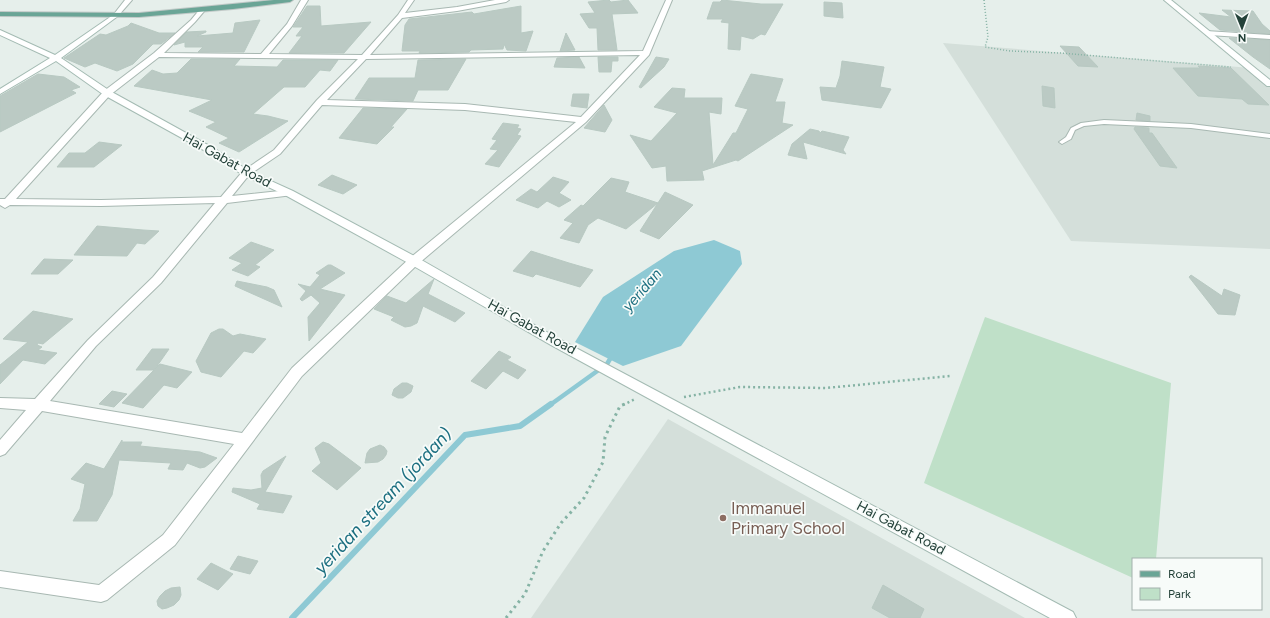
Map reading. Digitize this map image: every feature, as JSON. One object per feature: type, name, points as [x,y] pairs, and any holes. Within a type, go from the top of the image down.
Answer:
[{"type":"main road","points":[[0,14],[116,16],[290,0]]},
{"type":"street","points":[[0,92],[56,58],[116,16],[129,0]]},
{"type":"street","points":[[264,55],[290,25],[300,6],[305,0]]},
{"type":"street","points":[[0,450],[92,343],[158,280],[246,173],[277,152],[320,102],[364,57],[400,16],[411,0]]},
{"type":"street","points":[[400,16],[457,9],[506,0]]},
{"type":"street","points":[[0,579],[101,594],[169,540],[297,372],[414,260],[583,120],[646,53],[670,0]]},
{"type":"street","points":[[1167,0],[1270,84]]},
{"type":"street","points":[[0,210],[4,202],[107,93],[157,55],[193,21],[203,9]]},
{"type":"street","name":"Hai Gabat Road","points":[[0,32],[56,58],[107,93],[212,151],[246,173],[289,193],[414,260],[612,372],[1067,618]]},
{"type":"street","points":[[1209,33],[1270,37]]},
{"type":"street","points":[[157,55],[364,57],[646,53]]},
{"type":"street","points":[[320,102],[465,107],[583,120]]},
{"type":"street","points":[[4,202],[100,203],[224,200],[289,193]]},
{"type":"street","points":[[0,403],[39,404],[245,440]]},
{"type":"lane","points":[[1062,142],[1069,138],[1073,129],[1083,124],[1104,122],[1191,126],[1270,136]]},
{"type":"path","points":[[984,0],[988,37],[985,47],[1010,51],[1060,52],[1251,68]]},
{"type":"path","points":[[664,400],[740,387],[826,388],[950,376]]},
{"type":"path","points":[[506,618],[525,594],[544,551],[561,523],[584,498],[604,462],[605,437],[620,406],[637,398]]},
{"type":"shaded area","points":[[943,43],[1251,68],[1270,87],[1270,249],[1071,241]]},
{"type":"shaded area","name":"Immanuel Primary School","points":[[668,419],[1025,618],[531,618]]},
{"type":"green space","points":[[985,317],[1171,383],[1156,558],[1132,558],[1132,578],[924,483]]},
{"type":"water","name":"yeridan","points":[[714,240],[740,251],[742,264],[681,346],[623,366],[575,342],[603,297],[674,251]]},
{"type":"building","points":[[609,0],[611,2],[628,0],[638,13],[612,14],[617,50],[598,50],[597,28],[589,28],[580,14],[595,13],[588,2]]},
{"type":"building","points":[[722,0],[761,4],[783,4],[765,35],[761,34],[753,39],[741,36],[740,50],[728,49],[729,23],[721,22],[723,19],[707,19],[713,2],[720,2]]},
{"type":"building","points":[[824,2],[842,3],[843,18],[824,16]]},
{"type":"building","points":[[307,6],[320,6],[321,26],[371,22],[344,53],[289,53],[302,36],[296,36],[303,27],[293,27]]},
{"type":"building","points":[[521,6],[521,33],[533,31],[526,51],[507,50],[504,44],[503,49],[471,50],[469,52],[419,53],[420,51],[402,51],[405,25],[409,19],[472,12],[474,14]]},
{"type":"building","points":[[1222,10],[1253,11],[1262,24],[1270,31],[1270,34],[1220,30],[1199,13],[1231,17]]},
{"type":"building","points":[[260,20],[244,52],[198,52],[203,47],[185,47],[185,42],[174,45],[187,32],[206,31],[197,36],[233,33],[235,23]]},
{"type":"building","points":[[131,23],[159,33],[175,33],[161,44],[153,44],[133,64],[117,71],[95,63],[85,67],[64,58],[100,34],[106,35],[128,26]]},
{"type":"building","points":[[566,33],[575,50],[560,51]]},
{"type":"building","points":[[1229,38],[1270,40],[1270,69],[1253,57]]},
{"type":"building","points":[[1060,46],[1079,47],[1098,67],[1078,66]]},
{"type":"building","points":[[579,57],[585,68],[554,67],[557,58]]},
{"type":"building","points":[[598,57],[618,57],[618,61],[612,61],[611,72],[599,72]]},
{"type":"building","points":[[656,57],[669,59],[664,67],[641,88],[639,87]]},
{"type":"building","points":[[191,59],[240,59],[234,66],[277,67],[283,60],[338,60],[330,71],[320,70],[305,87],[284,87],[253,114],[288,121],[239,152],[219,143],[229,138],[206,127],[216,122],[189,111],[212,100],[134,86],[152,70],[163,74],[177,73]]},
{"type":"building","points":[[466,59],[448,90],[418,90],[413,101],[355,99],[369,78],[415,78],[418,60]]},
{"type":"building","points":[[842,61],[884,67],[880,87],[891,89],[881,108],[822,100],[820,87],[836,88],[840,76]]},
{"type":"building","points":[[1198,66],[1231,68],[1269,105],[1248,104],[1242,99],[1198,96],[1173,68],[1200,68]]},
{"type":"building","points":[[38,74],[64,77],[80,87],[71,90],[76,93],[0,132],[0,96]]},
{"type":"building","points":[[751,74],[783,79],[775,102],[785,102],[782,123],[793,125],[738,161],[736,160],[702,171],[704,180],[667,181],[666,166],[652,168],[630,135],[651,141],[677,113],[654,107],[672,88],[685,89],[684,98],[722,98],[721,114],[709,112],[713,165],[733,133],[736,133],[748,109],[735,106]]},
{"type":"building","points":[[1042,86],[1054,88],[1055,108],[1043,106]]},
{"type":"building","points":[[573,94],[589,94],[587,108],[571,106]]},
{"type":"building","points":[[604,105],[612,120],[605,132],[584,128]]},
{"type":"building","points":[[363,108],[407,109],[391,127],[394,127],[377,144],[339,138]]},
{"type":"building","points":[[1137,113],[1150,116],[1150,121],[1136,120]]},
{"type":"building","points":[[503,123],[519,125],[517,128],[521,129],[517,135],[521,136],[499,167],[485,164],[498,150],[490,149],[497,140],[492,139]]},
{"type":"building","points":[[1135,127],[1149,128],[1149,133],[1152,133],[1177,168],[1160,166],[1134,129]]},
{"type":"building","points":[[810,129],[819,131],[820,133],[822,131],[849,137],[843,150],[846,154],[803,142],[807,159],[788,155],[792,144]]},
{"type":"building","points":[[99,142],[122,145],[94,167],[57,167],[69,153],[85,153]]},
{"type":"building","points":[[332,175],[357,185],[343,194],[318,185]]},
{"type":"building","points":[[553,177],[569,182],[559,193],[571,200],[559,207],[547,201],[538,208],[516,200],[531,189],[537,192]]},
{"type":"building","points":[[611,178],[629,182],[625,192],[658,203],[626,229],[598,218],[588,225],[579,243],[560,238],[573,223],[564,220],[581,205],[583,206]]},
{"type":"building","points":[[665,192],[693,205],[659,239],[640,231]]},
{"type":"building","points":[[97,226],[159,231],[145,244],[137,243],[127,256],[74,255]]},
{"type":"building","points":[[251,242],[274,250],[255,265],[260,267],[248,276],[232,270],[242,263],[229,258]]},
{"type":"building","points":[[531,251],[593,270],[580,287],[536,274],[533,277],[513,271]]},
{"type":"building","points":[[44,259],[73,260],[58,274],[31,274]]},
{"type":"building","points":[[328,265],[331,265],[345,273],[320,289],[345,295],[309,341],[308,317],[320,303],[311,295],[302,301],[300,299],[306,291],[298,284],[310,287],[320,275],[316,273]]},
{"type":"building","points":[[1191,275],[1222,296],[1224,289],[1240,295],[1235,315],[1218,314],[1189,277]]},
{"type":"building","points":[[434,279],[428,294],[465,313],[455,322],[423,306],[417,323],[405,327],[391,320],[394,317],[374,309],[387,296],[406,303]]},
{"type":"building","points":[[237,281],[267,287],[274,290],[282,307],[235,286]]},
{"type":"building","points":[[33,311],[73,319],[43,344],[38,343],[37,345],[42,347],[38,350],[57,353],[45,364],[23,360],[0,384],[0,365],[28,342],[3,339]]},
{"type":"building","points":[[219,329],[223,329],[233,336],[240,334],[266,339],[253,353],[244,351],[221,377],[201,372],[196,361],[211,333]]},
{"type":"building","points":[[152,349],[169,349],[155,369],[160,364],[192,372],[177,388],[164,385],[143,408],[122,403],[154,370],[136,370]]},
{"type":"building","points":[[499,351],[511,357],[507,360],[526,370],[518,379],[503,371],[486,389],[471,381]]},
{"type":"building","points":[[402,383],[407,383],[413,386],[411,392],[403,398],[398,398],[392,395],[394,389]]},
{"type":"building","points":[[112,391],[127,394],[114,407],[99,404]]},
{"type":"building","points":[[122,440],[122,442],[142,442],[140,446],[200,452],[217,458],[205,467],[200,468],[187,463],[183,470],[168,469],[171,463],[119,460],[112,495],[97,521],[73,521],[80,509],[85,484],[71,479],[86,463],[104,469]]},
{"type":"building","points":[[323,442],[329,444],[361,468],[337,490],[312,471],[321,463],[315,448]]},
{"type":"building","points":[[380,445],[387,451],[383,459],[378,462],[365,463],[367,453],[370,449]]},
{"type":"building","points":[[286,456],[265,492],[292,496],[283,513],[257,509],[260,504],[232,492],[233,488],[251,490],[262,488],[261,475],[263,471]]},
{"type":"building","points":[[238,556],[258,561],[250,574],[230,569]]},
{"type":"building","points":[[211,563],[233,574],[218,590],[197,579]]},
{"type":"building","points":[[883,585],[924,609],[920,618],[890,618],[872,608]]},
{"type":"building","points":[[180,587],[181,595],[179,600],[174,605],[162,609],[158,606],[157,601],[165,591],[171,588]]},
{"type":"waterway","name":"yeridan stream (jordan)","points":[[550,405],[607,364],[613,354]]},
{"type":"waterway","name":"yeridan stream (jordan)","points":[[292,618],[465,435],[520,426],[551,404]]},
{"type":"place","name":"Immanuel Primary School","points":[[723,518]]}]
